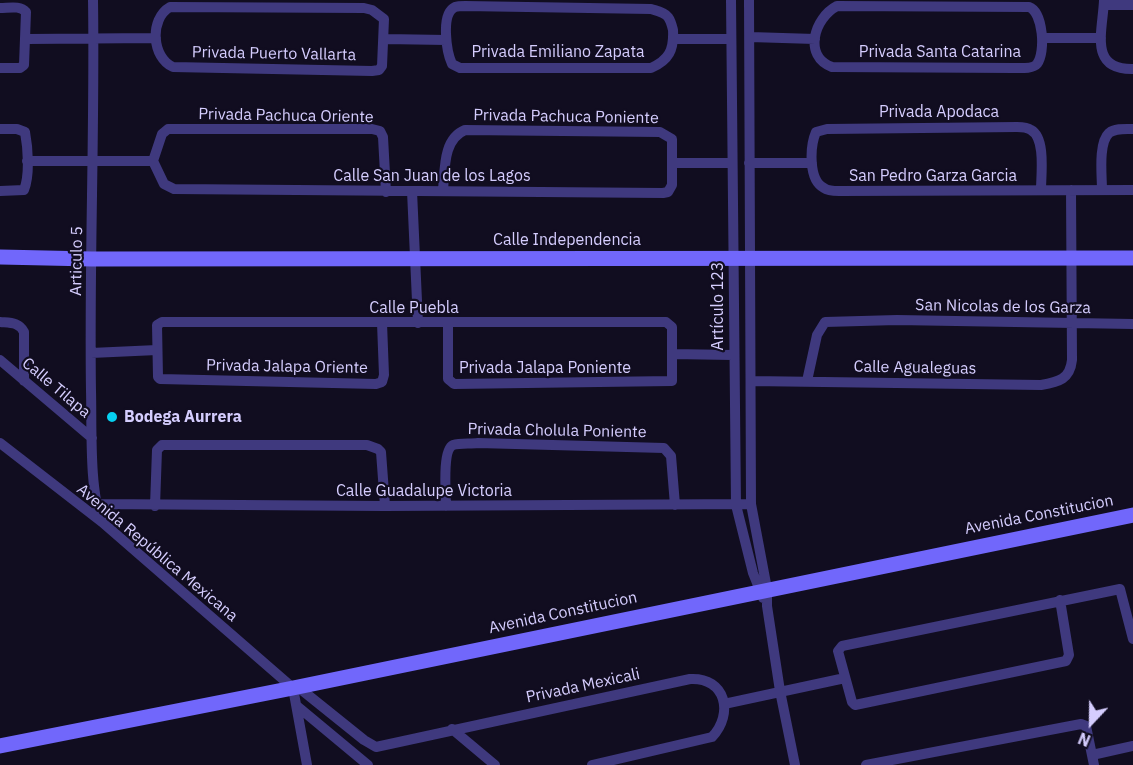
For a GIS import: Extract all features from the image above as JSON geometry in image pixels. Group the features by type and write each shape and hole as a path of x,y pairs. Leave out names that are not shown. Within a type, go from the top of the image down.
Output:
{"street":[{"name":"Articulo 5","path":"93,0 92,438 96,504 102,522"},
{"name":"Artículo 123","path":"731,0 736,505 767,606 780,691 795,765"},
{"name":"Artículo 123","path":"749,0 751,504 763,590"},
{"path":"1133,5 1104,2 1101,38 1102,55 1107,63 1133,69"},
{"path":"385,39 446,40 450,12 454,8 465,6 651,9 669,17 673,39 730,39"},
{"name":"Privada Santa Catarina","path":"837,6 1029,7 1038,14 1041,38 1037,63 1033,67 832,67 819,59 815,30 827,11 837,6"},
{"name":"Privada Puerto Vallarta","path":"170,7 216,7 364,8 372,10 384,19 385,39 382,66 379,70 372,71 173,68 163,60 158,51 156,38 158,22 166,9 170,7"},
{"path":"0,8 25,10 27,39 26,62 22,67 0,68"},
{"path":"27,39 156,38"},
{"path":"750,38 815,39"},
{"path":"1041,38 1101,38"},
{"name":"Privada Emiliano Zapata","path":"446,40 452,64 460,68 603,69 651,68 669,56 673,39"},
{"name":"Privada Apodaca","path":"812,163 814,138 816,132 821,130 1017,127 1033,130 1038,137 1041,147 1041,190"},
{"path":"0,129 17,129 25,132 27,161 24,190 0,191"},
{"name":"Privada Pachuca Oriente","path":"153,161 162,134 168,129 372,129 380,131 383,136 386,192"},
{"path":"1102,190 1101,165 1108,133 1114,130 1133,129"},
{"name":"Privada Pachuca Poniente","path":"443,190 450,145 453,137 465,130 660,132 672,139 673,164"},
{"path":"27,161 153,161"},
{"name":"Calle San Juan de los Lagos","path":"153,161 166,186 174,189 386,192 443,190 663,193 671,189 673,164"},
{"path":"749,163 812,163"},
{"name":"San Pedro Garza Garcia","path":"812,163 815,177 823,188 839,191 1133,190"},
{"path":"673,164 732,164"},
{"path":"1071,190 1072,323"},
{"path":"412,192 418,323"},
{"name":"Calle Independencia","path":"0,257 92,259 1133,258"},
{"name":"San Nicolas de los Garza","path":"807,381 817,335 825,322 873,320 1133,324"},
{"path":"0,322 16,324 24,332 24,381"},
{"name":"Calle Puebla","path":"157,350 158,323 666,322 672,327 672,354"},
{"name":"Privada Jalapa Oriente","path":"157,350 160,379 376,384 382,382 384,375 382,323"},
{"name":"Privada Jalapa Poniente","path":"448,323 448,379 454,384 670,383 673,378 672,354"},
{"name":"Calle Agualeguas","path":"750,381 1041,385 1061,381 1071,368 1072,323"},
{"path":"91,353 157,350"},
{"path":"672,354 733,354"},
{"name":"Calle Tilapa","path":"0,360 92,438"},
{"name":"Avenida República Mexicana","path":"0,443 102,522 296,687"},
{"name":"Privada Cholula Poniente","path":"446,506 446,457 449,449 454,445 477,443 664,448 671,456 675,505"},
{"path":"155,506 157,450 162,445 367,445 378,448 381,452 385,506"},
{"name":"Calle Guadalupe Victoria","path":"96,504 446,506 751,504"},
{"name":"Avenida Constitucion","path":"0,746 1133,515"},
{"path":"1060,600 1069,655 1066,661 855,705 852,702 838,651 842,646 1060,600 1120,589 1133,639"},
{"name":"Privada Mexicali","path":"296,687 376,747 690,679 700,678 715,684 723,704"},
{"path":"592,765 706,740 720,728 724,719 723,704 845,678"},
{"path":"296,687 307,765"},
{"path":"297,706 368,765"},
{"path":"866,765 1078,724 1086,726 1093,760 1133,746"},
{"path":"452,729 495,765"}],"place":[{"name":"Bodega Aurrera","path":"112,417"}]}
